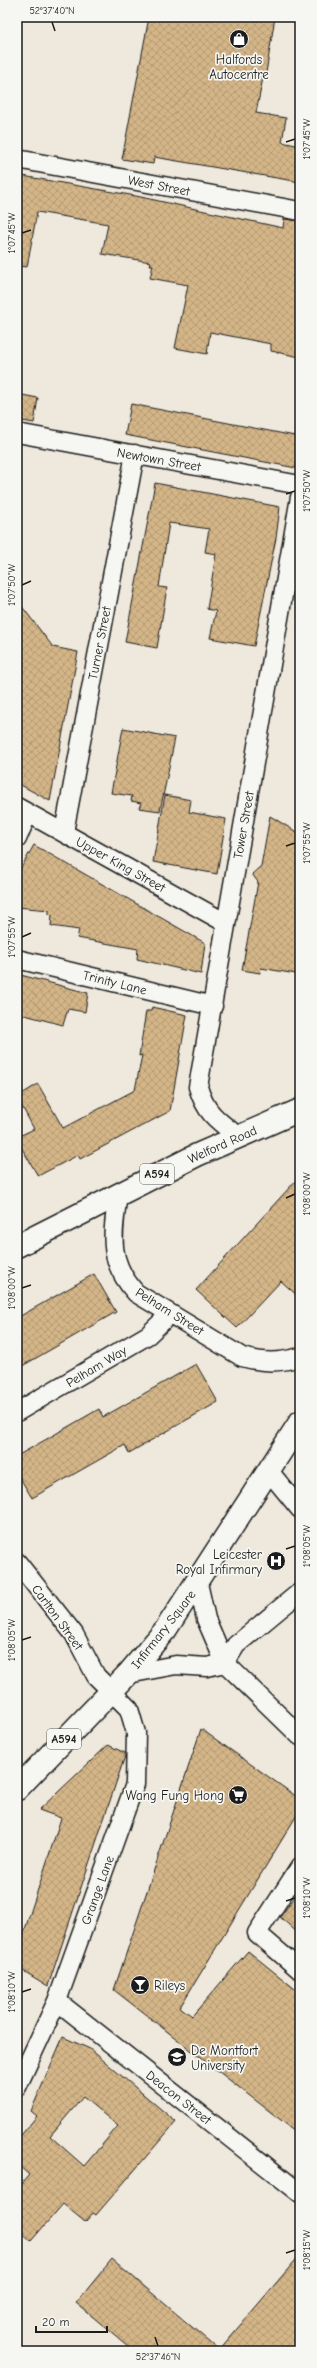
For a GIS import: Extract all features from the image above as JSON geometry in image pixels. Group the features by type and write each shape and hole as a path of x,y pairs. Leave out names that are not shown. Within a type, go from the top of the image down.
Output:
{"main road":[{"name":"Welford Road","path":"17,1246 118,1193 300,1110"},
{"name":"Infirmary Square","path":"112,1691 166,1629 198,1583 268,1470 300,1422"},
{"name":"A594","path":"17,1789 112,1691"}],"street":[{"name":"West Street","path":"17,159 300,211"},
{"name":"Newtown Street","path":"17,434 300,484"},
{"name":"Turner Street","path":"64,832 135,454"},
{"name":"Tower Street","path":"239,1137 210,1114 202,1102 198,1088 300,497"},
{"name":"Upper King Street","path":"23,810 226,923"},
{"path":"17,838 23,810"},
{"name":"Trinity Lane","path":"17,959 213,1006"},
{"name":"Pelham Street","path":"118,1193 112,1235 119,1268 126,1282 136,1293 242,1357 260,1362 280,1362 300,1357"},
{"name":"Pelham Way","path":"17,1412 148,1335 170,1314"},
{"path":"268,1470 300,1509"},
{"name":"Carlton Street","path":"17,1562 74,1634 96,1676 112,1691"},
{"path":"198,1583 206,1619 225,1663 300,1736"},
{"path":"128,1674 176,1665 207,1667 225,1663 236,1645 300,1592"},
{"name":"Grange Lane","path":"17,2087 57,2000 135,1784 136,1733 133,1719 129,1709 112,1691"},
{"path":"300,1867 257,1933 300,1970"},
{"name":"Deacon Street","path":"57,2000 300,2193"}],"building":[{"path":"149,17 275,17 266,73 264,73 256,113 286,118 282,142 300,146 300,182 154,157 153,164 122,159"},
{"path":"17,175 136,196 283,228 284,219 300,221 300,357 271,351 271,344 210,332 207,354 175,348 188,285 150,278 153,265 150,265 151,262 102,254 108,224 37,212 27,267 17,266"},
{"path":"17,394 38,398 34,423 17,420"},
{"path":"131,404 300,437 296,468 125,435"},
{"path":"155,483 280,507 276,538 254,646 210,638 216,611 207,609 216,554 205,552 209,529 169,523 159,587 167,588 157,648 125,642"},
{"path":"17,600 53,647 78,652 50,801 17,783"},
{"path":"123,728 175,738 160,811 139,808 141,803 131,801 132,796 111,793"},
{"path":"165,795 191,800 189,812 226,819 217,874 153,862"},
{"path":"270,816 300,834 300,966 297,965 296,974 261,968 260,973 242,970 258,882 252,874 261,866"},
{"path":"34,845 205,943 201,974 137,959 138,949 77,938 79,930 51,926 52,915 49,914 49,910 17,907 17,875"},
{"path":"17,974 88,993 85,1012 68,1009 63,1025 17,1013"},
{"path":"152,1007 187,1015 170,1111 80,1159 78,1155 38,1176 17,1140 17,1137 34,1129 17,1097 38,1084 63,1128 135,1090 142,1055 139,1056 146,1011 151,1011"},
{"path":"300,1176 300,1298 281,1281 237,1328 196,1290"},
{"path":"94,1274 116,1312 17,1369 17,1318"},
{"path":"196,1364 218,1402 129,1453 125,1445 32,1498 17,1473 17,1456 99,1409 103,1417"},
{"path":"201,1729 300,1799 300,1810 180,2007 192,2016 248,1951 300,1993 300,2135 114,1990"},
{"path":"108,1745 125,1753 125,1756 48,1986 17,1967 17,1954 61,1818 39,1810"},
{"path":"300,1890 300,1935 280,1917"},
{"path":"63,2037 90,2049 176,2122 96,2215 93,2213 85,2222 63,2204 31,2241 17,2228 17,2189 29,2175 17,2164 17,2140 37,2116 31,2111","holes":["83,2097 118,2126 84,2166 50,2136"]},
{"path":"300,2255 300,2351 134,2351 76,2303 112,2259 219,2350"}],"place":[{"name":"Halfords Autocentre","path":"239,39"},
{"name":"Leicester Royal Infirmary","path":"276,1561"},
{"name":"Wang Fung Hong","path":"238,1795"},
{"name":"Rileys","path":"140,1985"},
{"name":"De Montfort University","path":"177,2057"}]}
